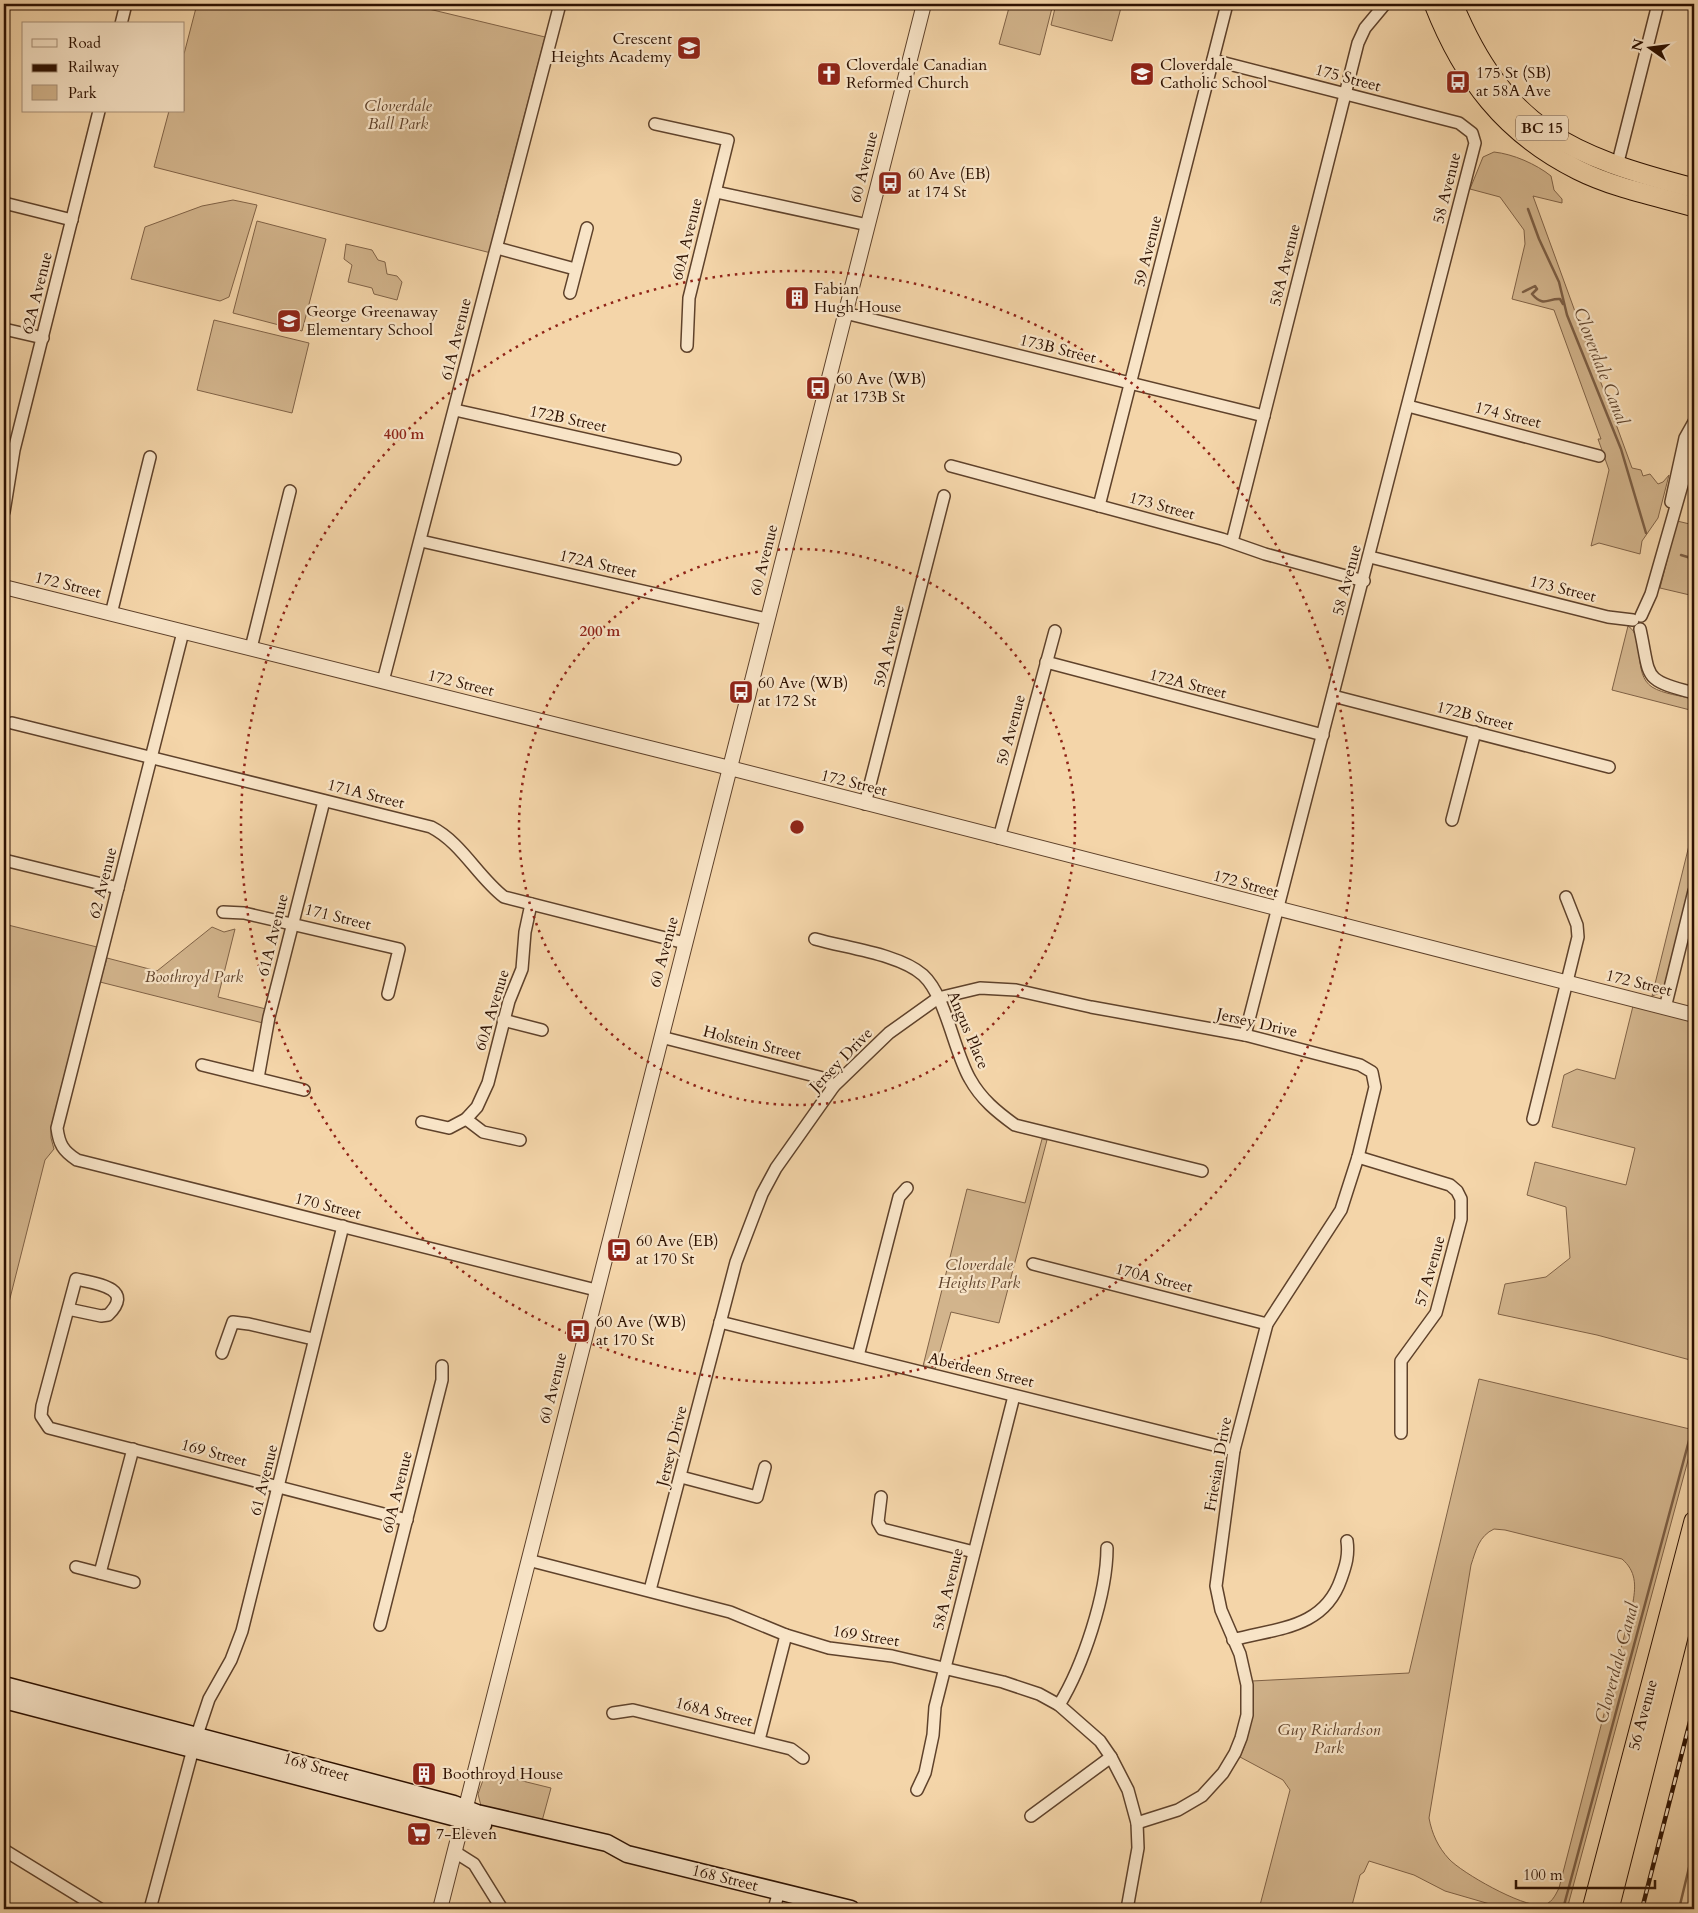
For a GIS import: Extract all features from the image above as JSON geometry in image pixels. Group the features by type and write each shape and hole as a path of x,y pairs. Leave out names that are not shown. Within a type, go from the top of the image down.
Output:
{"highway":[{"name":"BC 15","path":"1434,4 1453,48 1469,76 1491,105 1520,133 1547,153 1579,171 1608,182 1694,207"},
{"name":"BC 15","path":"1453,4 1467,36 1485,67 1503,92 1521,110 1567,144 1617,166 1694,188"},
{"name":"56 Avenue","path":"1592,1909 1694,1522"},
{"name":"56 Avenue","path":"1609,1909 1694,1574"}],"main road":[{"name":"168 Street","path":"4,1685 195,1742 464,1814 477,1813 607,1843 627,1854 851,1909"},
{"path":"4,1700 92,1723 120,1724 195,1742"},
{"name":"168 Street","path":"195,1742 284,1758 464,1814"}],"street":[{"path":"122,22 126,4"},
{"name":"61A Avenue","path":"383,681 560,4"},
{"name":"60 Avenue","path":"440,1909 924,4"},
{"name":"59 Avenue","path":"1099,506 1227,4"},
{"name":"58A Avenue","path":"1232,542 1344,95 1361,35 1376,12 1385,4"},
{"path":"1617,166 1658,4"},
{"name":"175 Street","path":"1213,60 1459,123 1472,133"},
{"name":"62A Avenue","path":"4,512 9,448 43,338 99,112"},
{"name":"60A Avenue","path":"655,124 728,140 689,298 687,346"},
{"name":"58 Avenue","path":"1245,1035 1474,152 1475,143 1472,133"},
{"path":"716,192 868,224"},
{"path":"4,203 72,220"},
{"path":"570,293 586,228"},
{"path":"497,248 575,269"},
{"name":"173B Street","path":"845,313 1264,416"},
{"path":"4,329 43,338"},
{"name":"174 Street","path":"1408,406 1600,456"},
{"name":"172B Street","path":"455,410 675,459"},
{"path":"1694,430 1685,438 1666,534 1651,594 1638,622 1647,666 1652,678 1662,684 1694,693"},
{"path":"1666,534 1694,443"},
{"path":"111,614 150,457"},
{"name":"173 Street","path":"952,466 1232,542 1265,554 1364,581"},
{"path":"251,648 290,491"},
{"name":"59A Avenue","path":"865,804 944,496"},
{"name":"172A Street","path":"421,541 767,619"},
{"name":"173 Street","path":"1370,557 1608,617 1638,622"},
{"name":"172 Street","path":"4,588 383,681 1694,1015"},
{"name":"59 Avenue","path":"999,838 1055,631"},
{"name":"62 Avenue","path":"59,1143 57,1128 184,632"},
{"name":"172A Street","path":"1046,662 1323,735"},
{"name":"172B Street","path":"1333,696 1609,767"},
{"name":"171A Street","path":"12,723 432,826 446,835 491,887 504,897 685,943"},
{"path":"1452,820 1475,732"},
{"name":"61A Avenue","path":"258,1078 269,1017 324,801"},
{"path":"4,860 118,888"},
{"path":"1665,1008 1694,891"},
{"path":"1533,1119 1578,937 1576,924 1566,897"},
{"name":"60A Avenue","path":"466,1119 477,1107 488,1083 503,1020 522,969 525,932 532,904"},
{"name":"171 Street","path":"224,912 244,913 293,923 399,949 388,994"},
{"name":"Angus Place","path":"814,939 900,962 924,976 938,998 970,1079 990,1107 1015,1125 1202,1171"},
{"name":"Jersey Drive","path":"650,1590 736,1262 762,1194 776,1168 834,1086 889,1034 938,998 980,988 1016,990 1091,1007 1245,1035 1360,1065 1372,1072 1375,1078"},
{"path":"503,1020 542,1030"},
{"name":"Holstein Street","path":"661,1037 823,1078 834,1086"},
{"path":"202,1065 304,1090"},
{"name":"Friesian Drive","path":"1137,1823 1178,1810 1202,1796 1223,1774 1236,1754 1245,1725 1248,1700 1244,1670 1221,1610 1216,1586 1234,1450 1266,1324 1336,1220 1346,1199 1375,1087 1375,1078"},
{"path":"422,1122 449,1128 466,1119 483,1132 520,1140"},
{"name":"170 Street","path":"59,1143 66,1153 76,1160 596,1290"},
{"name":"57 Avenue","path":"1358,1157 1450,1185 1458,1191 1463,1208 1440,1304 1431,1322 1404,1356 1400,1367 1401,1433"},
{"path":"858,1356 899,1197 907,1188"},
{"name":"61 Avenue","path":"150,1909 195,1742 209,1699 222,1678 239,1641 280,1487 314,1339 343,1226"},
{"name":"170A Street","path":"1033,1264 1266,1324"},
{"name":"169 Street","path":"68,1309 42,1406 41,1416 44,1424 55,1430 407,1520"},
{"path":"222,1353 233,1322 250,1324 314,1339"},
{"name":"Aberdeen Street","path":"720,1322 1234,1450"},
{"name":"60A Avenue","path":"380,1625 442,1380 442,1366"},
{"name":"58A Avenue","path":"917,1790 925,1772 931,1745 935,1707 1014,1396"},
{"path":"100,1573 133,1449"},
{"path":"681,1477 757,1497 765,1467"},
{"path":"881,1497 878,1522 882,1529 974,1552"},
{"path":"1233,1640 1294,1626 1322,1609 1340,1584 1347,1563 1347,1541"},
{"path":"1059,1704 1066,1693 1092,1628 1107,1567 1107,1548"},
{"name":"169 Street","path":"528,1560 730,1612 786,1635 829,1648 874,1652 945,1669 1023,1688 1059,1704 1087,1727 1111,1757 1128,1790 1137,1823 1135,1872 1127,1909"},
{"path":"76,1567 134,1582"},
{"path":"759,1740 786,1635"},
{"name":"168A Street","path":"613,1712 633,1710 759,1740 791,1749 804,1758"},
{"path":"1031,1816 1111,1757"},
{"path":"4,1850 100,1909"},
{"path":"455,1852 474,1864 502,1909"},
{"path":"774,1909 779,1891"}],"green space":[{"name":"Cloverdale Ball Park","path":"197,4 408,4 545,37 497,220 491,253 154,167 169,112 185,112 185,50"},
{"path":"1010,4 1053,4 1040,55 999,44"},
{"path":"1056,4 1122,4 1112,41 1051,25"},
{"path":"1494,152 1524,160 1551,176 1554,190 1562,199 1562,203 1533,196 1632,468 1641,470 1643,476 1650,474 1658,484 1663,482 1669,475 1658,518 1642,541 1640,554 1599,543 1591,546 1609,470 1598,439 1601,439 1554,310 1512,299 1525,244 1524,230 1500,197 1470,189 1483,157"},
{"path":"233,200 257,205 229,297 220,301 131,279 145,227 202,206"},
{"path":"257,221 326,239 302,331 233,313"},
{"path":"346,244 372,250 378,260 385,262 387,274 397,276 402,282 397,300 374,294 372,288 348,282 352,265 344,259"},
{"path":"214,320 309,343 292,413 197,390"},
{"path":"1677,521 1694,525 1694,596 1660,588"},
{"path":"1628,626 1637,638 1640,665 1646,681 1652,687 1662,691 1694,699 1694,711 1612,690"},
{"path":"1694,825 1694,868 1664,987 1660,993 1652,996"},
{"path":"4,924 97,947 51,1127 54,1149 45,1160 4,1322"},
{"name":"Boothroyd Park","path":"212,927 224,932 235,929 218,997 266,1009 263,1023 100,982 107,958 157,971"},
{"path":"1633,1006 1694,1021 1694,1361 1597,1335 1498,1314 1505,1284 1546,1277 1570,1258 1566,1207 1527,1195 1535,1162 1626,1185 1635,1148 1552,1127 1564,1075 1577,1069 1615,1079"},
{"name":"Cloverdale Heights Park","path":"1042,1139 1047,1140 999,1323 951,1312 935,1369 923,1366 967,1189 1025,1203"},
{"name":"Guy Richardson Park","path":"1479,1379 1694,1430 1694,1438 1567,1909 1507,1909 1445,1891 1414,1875 1369,1861 1364,1872 1360,1875 1351,1909 1259,1909 1290,1790 1283,1780 1240,1757 1247,1739 1251,1720 1253,1701 1252,1681 1409,1673","holes":["1494,1529 1505,1530 1622,1559 1630,1568 1635,1584 1633,1602 1559,1888 1550,1902 1544,1905 1520,1901 1493,1888 1456,1865 1439,1845 1429,1818 1471,1565 1479,1544 1485,1535"]},
{"path":"486,1772 551,1788 542,1821 481,1806 478,1794"}],"waterway":[{"name":"Cloverdale Canal","path":"1528,209 1539,239 1559,282 1567,315 1621,449 1646,533"},
{"path":"1523,292 1535,286 1537,289 1532,294 1540,301 1560,299 1563,304"},
{"name":"Cloverdale Canal","path":"1681,555 1694,559"},
{"name":"Cloverdale Canal","path":"1563,1909 1694,1422"},
{"path":"1679,1909 1694,1847"}],"railway":[{"path":"1642,1909 1694,1706"}],"place":[{"name":"Crescent Heights Academy","path":"689,48"},
{"name":"Cloverdale Canadian Reformed Church","path":"829,74"},
{"name":"Cloverdale Catholic School","path":"1142,74"},
{"name":"175 St (SB) at 58A Ave","path":"1458,82"},
{"name":"60 Ave (EB) at 174 St","path":"890,183"},
{"name":"Fabian Hugh House","path":"797,298"},
{"name":"George Greenaway Elementary School","path":"289,321"},
{"name":"60 Ave (WB) at 173B St","path":"818,388"},
{"name":"60 Ave (WB) at 172 St","path":"741,692"},
{"name":"60 Ave (EB) at 170 St","path":"619,1250"},
{"name":"60 Ave (WB) at 170 St","path":"578,1331"},
{"name":"Boothroyd House","path":"424,1774"},
{"name":"7-Eleven","path":"419,1834"}]}
